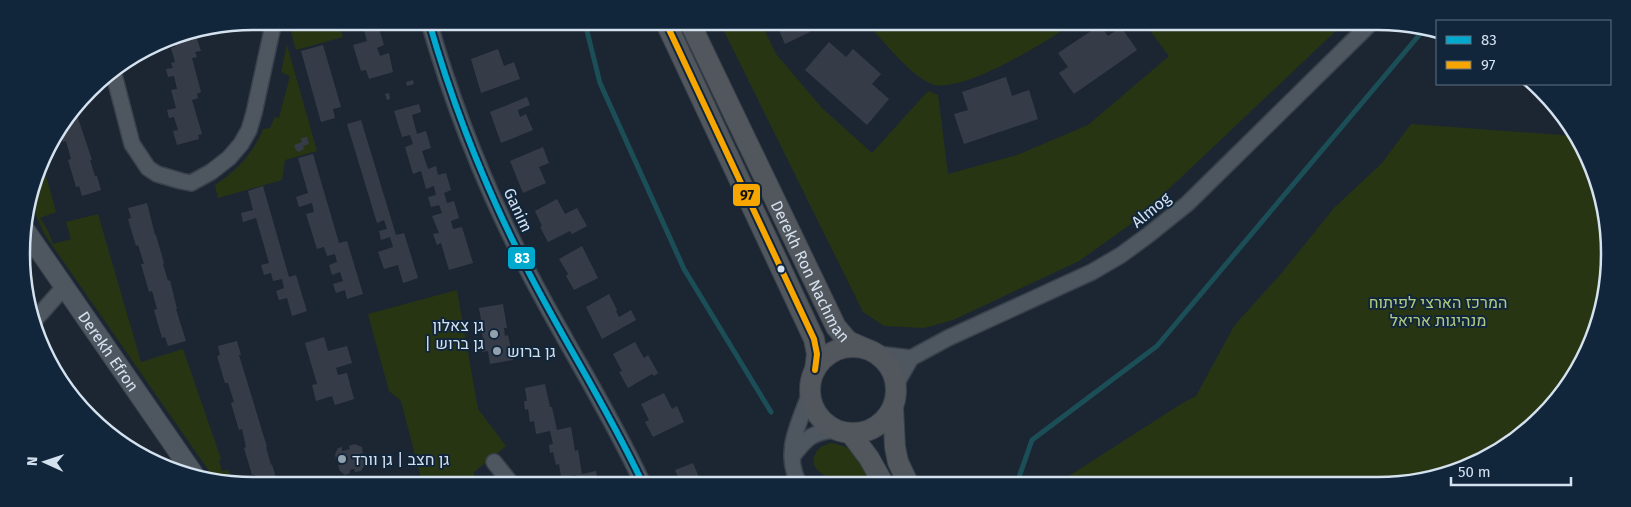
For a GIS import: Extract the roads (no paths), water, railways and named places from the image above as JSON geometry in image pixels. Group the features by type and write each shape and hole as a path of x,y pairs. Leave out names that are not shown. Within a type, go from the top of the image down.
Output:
{"main road":[{"name":"Derekh Ron Nachman","path":"669,30 814,339 817,354 815,370"},
{"name":"Derekh Ron Nachman","path":"693,30 836,327 848,341 870,351"},
{"path":"893,408 876,428 864,433 844,432 826,424 812,405 811,381 815,370 821,362 836,351 855,347 870,351 892,370 896,384 893,408 893,434 898,462 905,477"},
{"path":"844,432 868,458 879,477"}],"street":[{"path":"115,78 132,144 148,168 157,174 181,182 191,183 211,172 230,158 249,130 272,30"},
{"name":"Ganim","path":"431,30 446,79 477,163 495,204 530,274 621,438 640,477"},
{"name":"Almog","path":"911,358 948,338 1085,276 1121,255 1187,204 1364,30"},
{"name":"Derekh Efron","path":"30,237 189,467"},
{"path":"39,315 65,286"},
{"path":"870,351 911,358 896,384"},
{"path":"796,477 793,472 792,445 810,393"},
{"path":"792,457 810,436 822,432 844,432"},
{"path":"494,462 506,477"}],"waterway":[{"path":"587,30 600,83 684,269 771,412"},
{"path":"1019,477 1032,440 1157,346 1420,34"}],"place":[{"name":"גן צאלון | גן ברוש","path":"494,334"},
{"name":"גן ברוש","path":"497,351"},
{"name":"גן חצב | גן וורד","path":"342,459"}],"park label":[{"name":"המרכז הארצי לפיתוח מנהיגות אריאל","path":"1438,311"}]}
